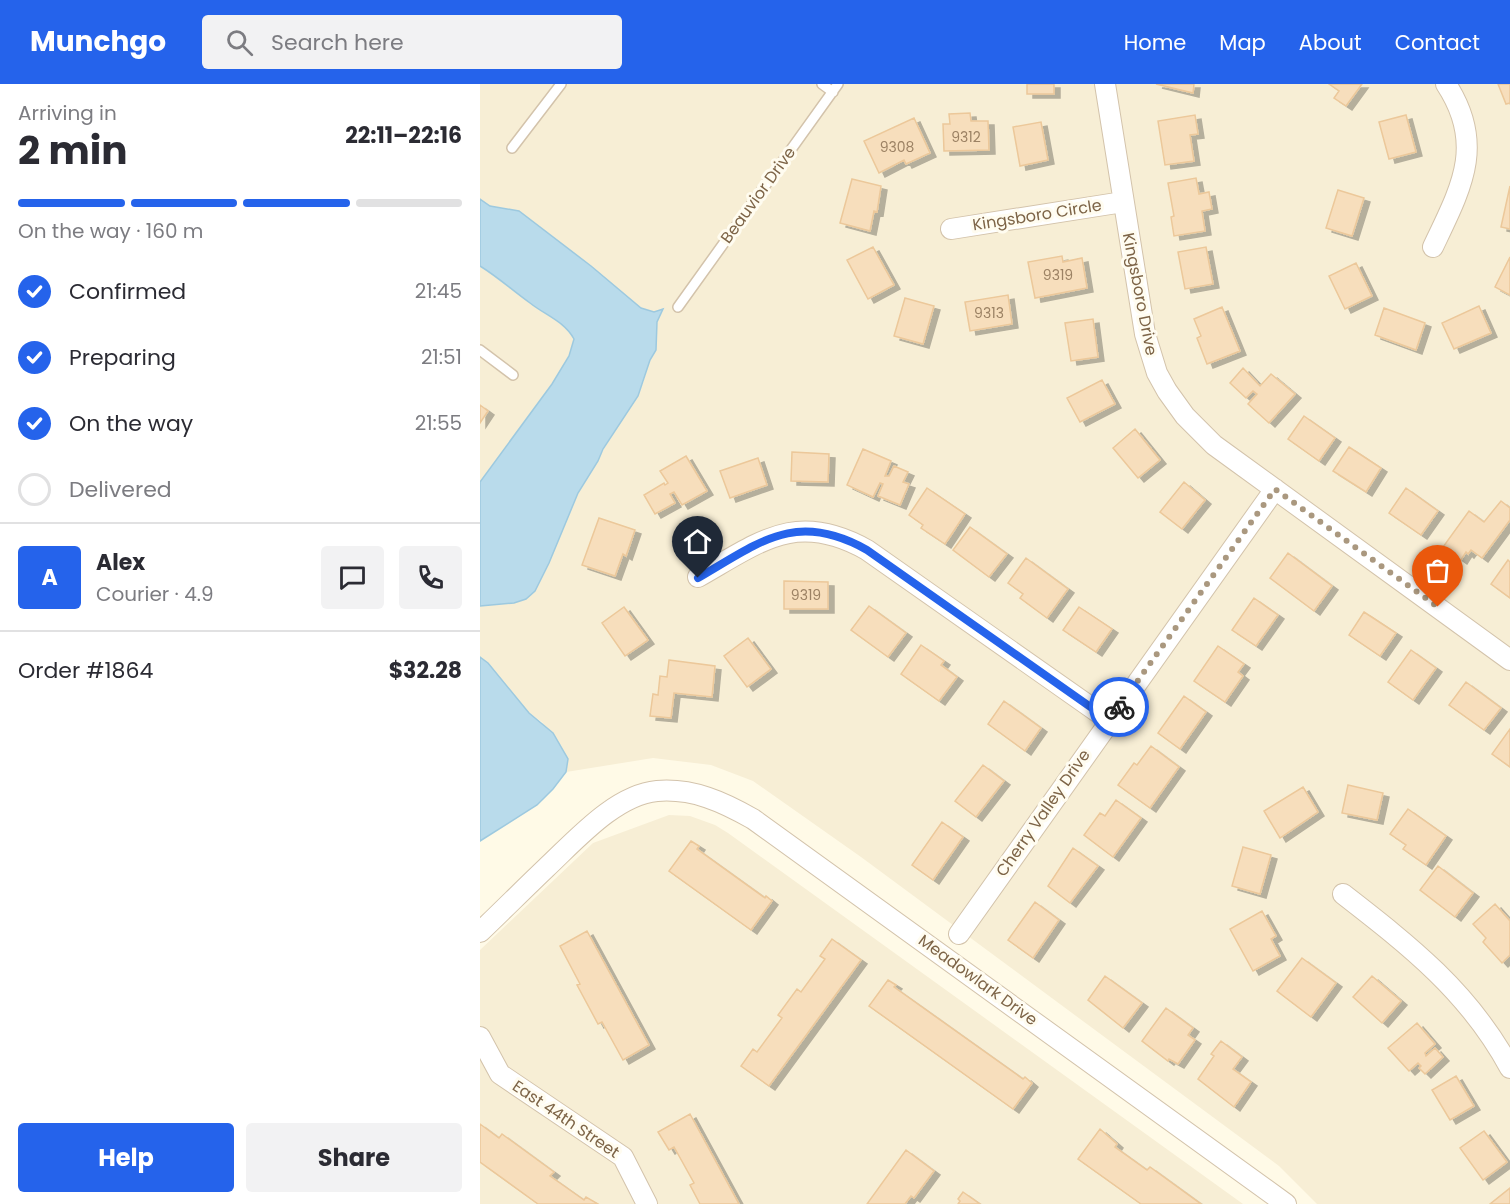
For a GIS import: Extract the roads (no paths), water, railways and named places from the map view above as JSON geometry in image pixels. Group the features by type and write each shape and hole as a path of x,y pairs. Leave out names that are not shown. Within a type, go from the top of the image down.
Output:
{"street":[{"name":"Kingsboro Drive","path":"1105,84 1145,334 1157,373 1185,416 1214,445 1510,660"},
{"path":"1433,247 1460,189 1466,169 1467,148 1462,119 1456,99 1446,84"},
{"name":"Kingsboro Circle","path":"951,228 1123,202"},
{"name":"Cherry Valley Drive","path":"958,933 1275,489"},
{"path":"698,578 746,549 773,537 792,532 812,531 850,540 1109,720"},
{"name":"Meadowlark Drive","path":"480,932 594,823 631,799 655,791 696,793 726,803 753,819 1286,1204"},
{"path":"1343,894 1408,944 1437,971 1475,1014 1510,1068"},
{"name":"East 44th Street","path":"480,1037 500,1074 623,1157 647,1204"}],"lane":[{"path":"512,148 561,84"},
{"path":"822,84 835,88"},
{"name":"Beauvior Drive","path":"678,307 835,88"},
{"path":"480,350 513,375"}],"water":[{"path":"480,199 490,206 519,211 641,308 654,312 663,309 657,322 656,350 650,360 638,396 603,449 578,493 535,591 526,599 514,603 480,606 480,482 552,384 569,356 574,339 560,323 480,266"},
{"path":"480,657 488,663 529,713 553,733 568,759 566,772 537,805 480,841"}]}
